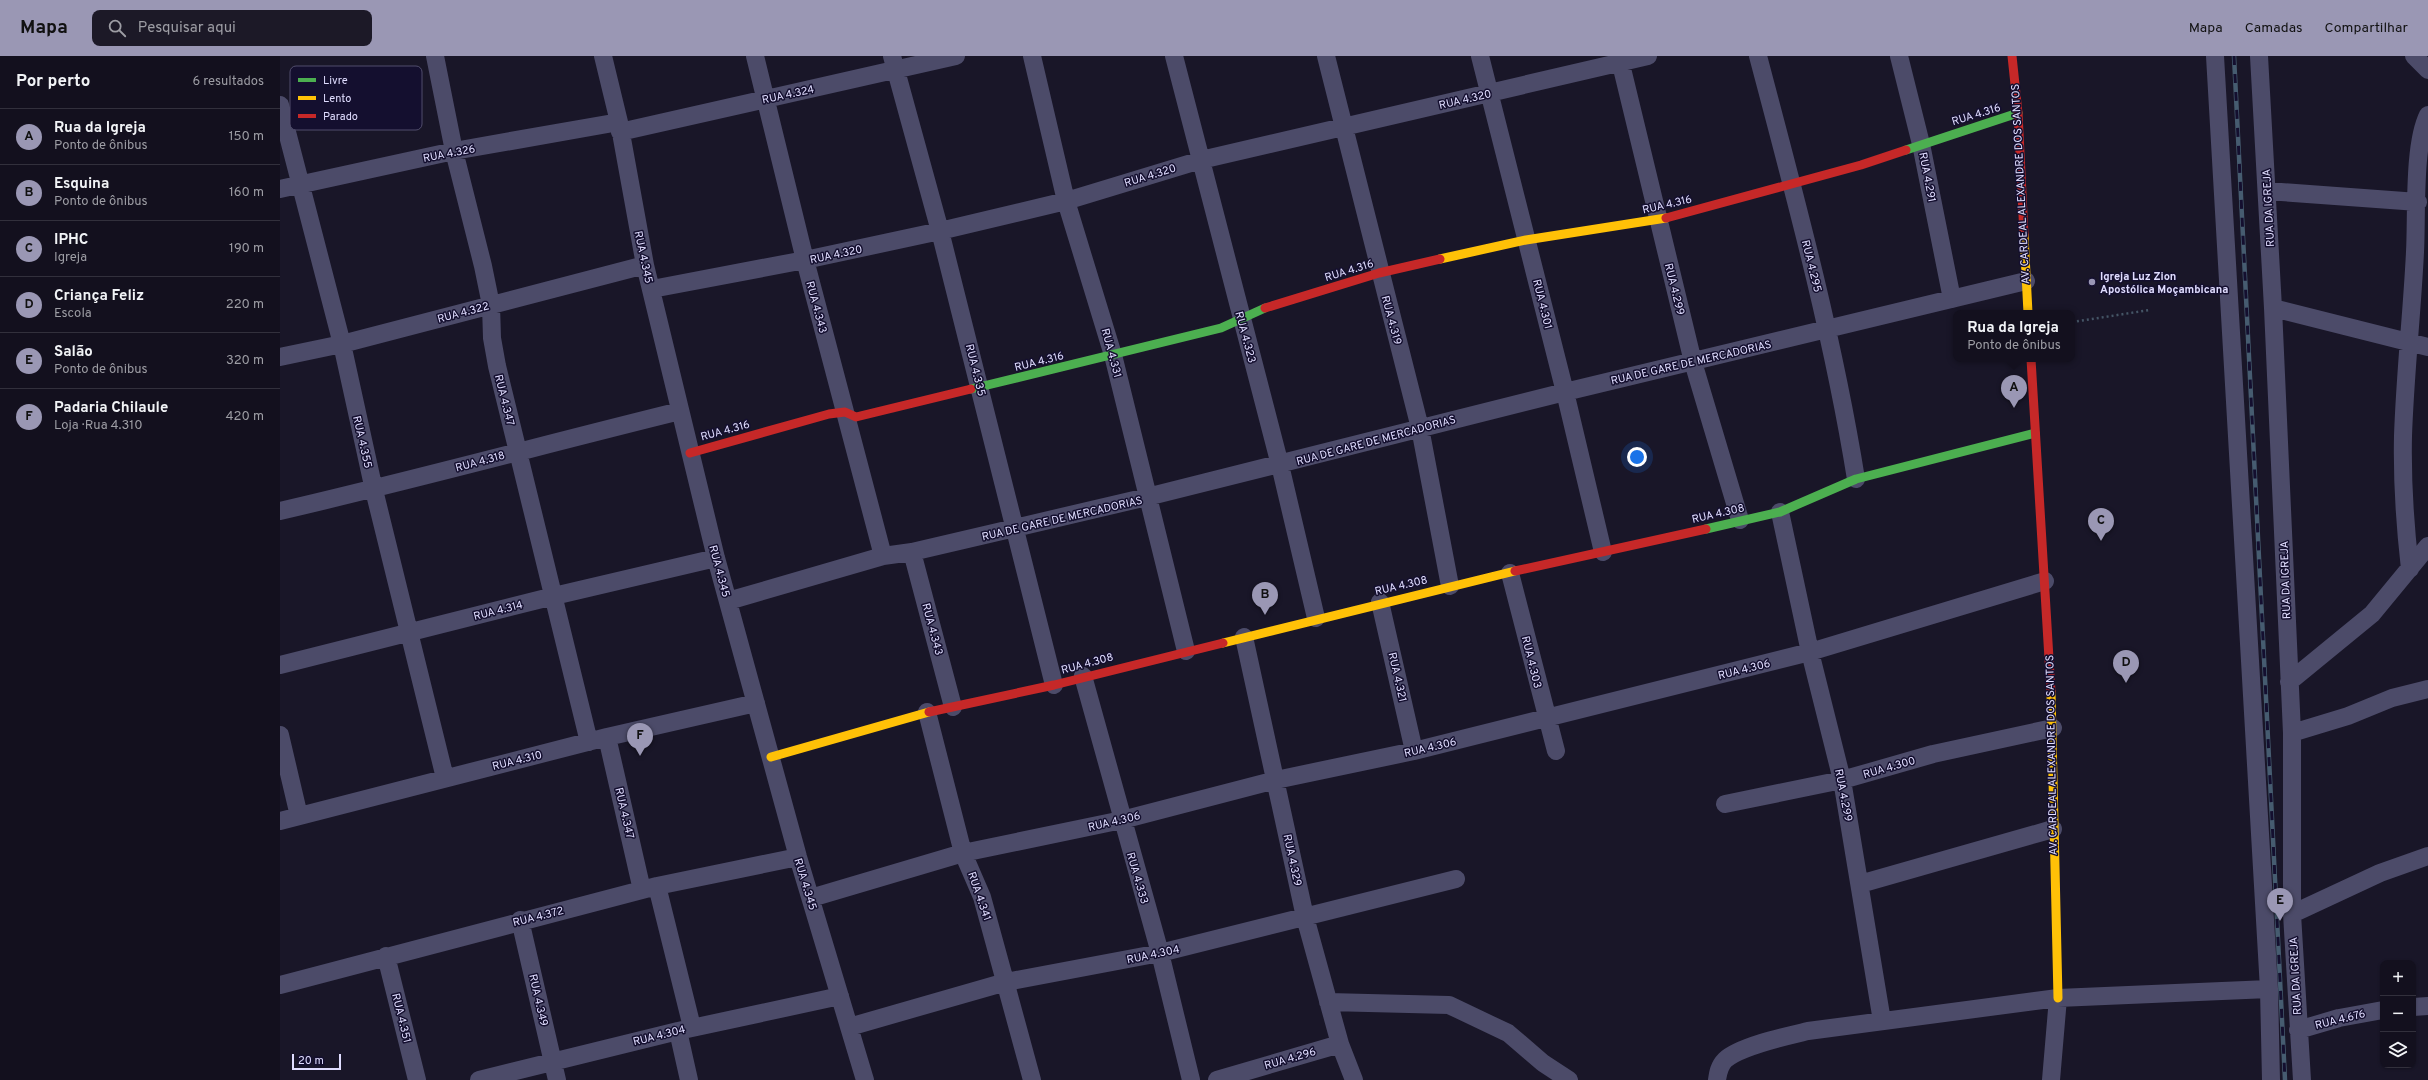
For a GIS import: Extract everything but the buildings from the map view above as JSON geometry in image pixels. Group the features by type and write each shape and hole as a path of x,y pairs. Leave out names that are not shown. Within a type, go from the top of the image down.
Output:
{"street":[{"name":"RUA 4.347","path":"436,56 454,151 479,248 491,305 492,338 497,366 590,742"},
{"name":"RUA 4.345","path":"603,56 619,127 645,265 716,558 798,857 865,1080"},
{"name":"RUA 4.343","path":"755,56 805,260 883,556"},
{"name":"RUA 4.324","path":"619,127 766,99 894,64 956,56"},
{"name":"RUA 4.331","path":"1032,56 1066,201 1113,354 1186,651"},
{"name":"RUA 4.323","path":"1174,56 1280,465 1316,618"},
{"name":"RUA 4.319","path":"1326,56 1379,273 1420,428 1450,586"},
{"name":"RUA 4.301","path":"1480,56 1565,392 1603,552"},
{"name":"RUA 4.320","path":"652,289 805,260 940,231 1066,201 1201,160 1490,93 1620,59 1648,56"},
{"name":"RUA 4.295","path":"1758,56 1792,184 1839,380 1856,479"},
{"name":"RUA 4.291","path":"1899,56 1921,144 1952,299"},
{"name":"AV. CARDEAL ALEXANDRE DOS SANTOS","path":"2012,56 2018,113 2028,310"},
{"path":"2215,56 2268,989 2271,1080"},
{"name":"RUA DA IGREJA","path":"2259,56 2273,308 2292,733 2292,914 2302,1080"},
{"path":"2414,56 2428,70"},
{"name":"RUA 4.299","path":"1620,59 1693,362 1740,520"},
{"name":"RUA 4.335","path":"894,64 940,231 1054,685"},
{"name":"RUA 4.355","path":"280,105 342,344 374,490 411,632 445,778"},
{"name":"RUA 4.316","path":"690,452 829,414 845,412 856,417 980,388 1221,328 1242,320 1256,310 1379,273 1526,240 1658,220 1861,165 2018,113"},
{"path":"2410,569 2403,506 2403,444 2422,126 2428,115"},
{"name":"RUA 4.326","path":"280,189 454,151 619,127"},
{"path":"2267,192 2418,202"},
{"name":"RUA 4.322","path":"280,357 342,344 645,265"},
{"name":"RUA DE GARE DE MERCADORIAS","path":"728,601 883,556 912,552 1148,497 1565,392 2026,281"},
{"path":"2273,308 2428,347"},
{"name":"AV. CARDEAL ALEXANDRE DOS SANTOS","path":"2031,362 2053,728 2053,829 2058,998 2051,1080"},
{"name":"RUA 4.318","path":"280,511 374,490 518,451 680,411"},
{"name":"RUA 4.308","path":"771,758 927,712 1054,685 1083,676 1380,602 1780,512 1856,479 2035,433"},
{"name":"RUA 4.299","path":"1780,512 1810,652 1842,780 1882,1021"},
{"path":"2289,682 2372,614 2428,546"},
{"name":"RUA 4.343","path":"912,552 953,707"},
{"name":"RUA 4.314","path":"280,665 554,596 716,558"},
{"name":"RUA 4.303","path":"1510,573 1556,751"},
{"name":"RUA 4.306","path":"810,898 964,853 1122,820 1276,780 1414,751 1547,719 1810,652 2045,581"},
{"name":"RUA 4.321","path":"1380,602 1414,751"},
{"name":"RUA 4.329","path":"1244,637 1305,917 1340,1044 1354,1080"},
{"name":"RUA 4.333","path":"1083,676 1160,953 1191,1080"},
{"path":"2292,733 2348,716 2392,698 2428,689"},
{"name":"RUA 4.310","path":"280,820 607,737 756,703"},
{"name":"RUA 4.341","path":"927,712 964,853 982,897 1032,1080"},
{"name":"RUA 4.300","path":"1725,804 1842,780 1933,754 2053,728"},
{"path":"280,735 299,816"},
{"name":"RUA 4.347","path":"607,737 650,888 685,1029 690,1080"},
{"path":"1860,884 2053,829"},
{"path":"2292,914 2380,873 2428,856"},
{"name":"RUA 4.372","path":"280,985 520,920 650,888 798,857"},
{"name":"RUA 4.304","path":"849,1027 1006,982 1160,953 1456,879"},
{"name":"RUA 4.349","path":"520,920 557,1080"},
{"name":"RUA 4.351","path":"386,956 417,1080"},
{"path":"1717,1080 1719,1067 1725,1060 1772,1040 1808,1031 2058,998 2268,989"},
{"name":"RUA 4.304","path":"479,1080 685,1029 840,996"},
{"path":"1328,1002 1450,1004 1508,1033 1538,1059 1569,1080"},
{"path":"2416,1007 2428,1006"},
{"name":"RUA 4.676","path":"2298,1030 2339,1018 2380,1011"},
{"name":"RUA 4.296","path":"1217,1080 1340,1044"}],"path":[{"path":"2075,322 2150,310"}],"railway":[{"path":"2234,56 2285,1080"}],"traffic: fast":[{"path":"1906,150 2018,113"},
{"path":"971,389 1221,328 1265,308"},
{"path":"1706,529 1780,512 1856,479 2035,433"}],"traffic: slow":[{"path":"1440,259 1526,240 1666,218"},
{"path":"2024,235 2028,310"},
{"path":"1223,643 1515,571"},
{"path":"2051,692 2058,998"},
{"path":"771,757 929,712"}],"traffic: jam":[{"path":"2012,56 2018,113 2024,235"},
{"path":"1666,218 1861,165 1906,150"},
{"path":"1265,308 1379,273 1440,259"},
{"path":"2031,362 2051,692"},
{"path":"690,453 829,414 845,412 856,417 971,389"},
{"path":"1515,571 1706,529"},
{"path":"929,712 1054,685 1223,643"}],"place":[{"name":"Igreja Luz Zion Apostólica Moçambicana","path":"2092,282"},
{"name":"Rua da Igreja","path":"2014,408"},
{"name":"IPHC","path":"2101,541"},
{"name":"Esquina","path":"1265,615"},
{"name":"Criança Feliz","path":"2126,683"},
{"name":"Padaria Chilaule","path":"640,756"},
{"name":"Salão","path":"2280,921"}]}
